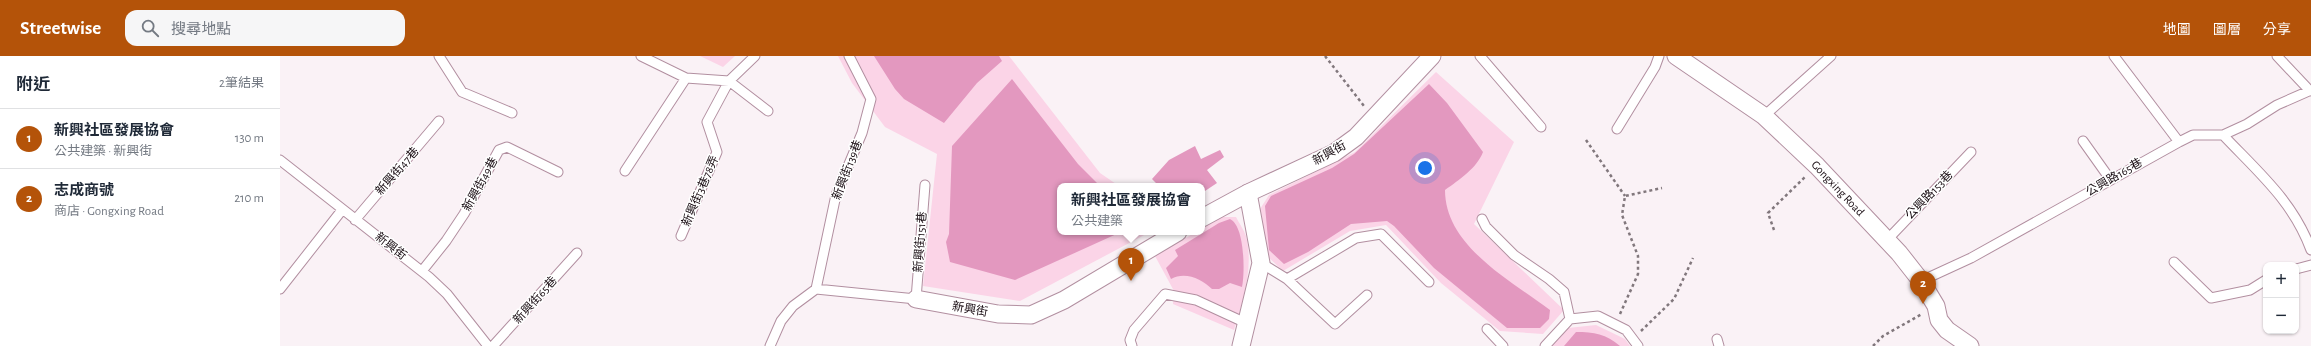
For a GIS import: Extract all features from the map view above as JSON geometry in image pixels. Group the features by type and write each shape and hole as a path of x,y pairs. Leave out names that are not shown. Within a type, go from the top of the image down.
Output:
{"street":[{"name":"新興街","path":"1205,216 1248,193 1334,153 1356,137 1432,56"},
{"name":"Gongxing Road","path":"1676,56 1764,116 1817,166 1888,239 1921,281 1936,306 1939,320 1947,330 1970,346"},
{"path":"1241,346 1248,324 1261,263 1248,193"},
{"name":"新興街","path":"916,299 998,314 1030,315 1064,300 1173,235"}],"lane":[{"path":"439,56 462,92 512,113"},
{"path":"641,56 686,78 729,81 768,111"},
{"name":"新興街3巷78弄","path":"681,236 717,152 707,122 729,81 755,56"},
{"name":"新興街139巷","path":"816,289 836,195 862,133 871,99 849,56"},
{"path":"1480,56 1541,126"},
{"path":"1617,129 1655,67 1659,56"},
{"path":"1764,116 1831,56"},
{"path":"2114,56 2179,142"},
{"path":"2277,56 2310,91"},
{"path":"625,171 686,78"},
{"name":"公興路165巷","path":"1921,281 1972,258 2110,179 2193,135 2223,135 2247,124 2277,105 2310,91"},
{"name":"新興街47巷","path":"355,220 439,121"},
{"path":"2223,135 2287,202 2308,231 2311,250"},
{"path":"2083,141 2110,179"},
{"name":"新興街49巷","path":"422,271 446,241 464,214 499,150 507,148 558,172"},
{"name":"公興路153巷","path":"1888,239 1971,152"},
{"name":"新興街","path":"280,160 342,210 422,271 447,294 488,346"},
{"name":"新興街151巷","path":"916,299 924,185"},
{"path":"280,289 342,210"},
{"path":"1482,219 1486,227 1514,255 1549,279 1564,292 1570,319"},
{"path":"1287,279 1356,238 1380,234 1429,282"},
{"name":"新興街65巷","path":"492,346 577,253"},
{"path":"2174,262 2211,298 2250,290 2263,282"},
{"path":"1261,263 1287,279 1335,324 1366,295"},
{"path":"2299,268 2311,265"},
{"path":"770,346 781,321 793,306 816,289"},
{"name":"新興街","path":"816,289 916,299"},
{"path":"1132,346 1130,340 1134,330 1165,294 1196,300 1248,324"},
{"path":"1545,346 1570,319 1598,316 1626,330 1636,342"},
{"path":"1487,330 1503,346"}],"path":[{"path":"1325,56 1374,119"},
{"path":"1586,140 1626,196 1622,215 1638,256 1638,274 1616,325"},
{"path":"1774,230 1768,213 1817,166"},
{"path":"1626,196 1662,188"},
{"path":"1636,342 1674,299 1694,258"},
{"path":"1873,346 1883,336 1936,306"}],"shaded area":[{"path":"700,56 735,56 723,67"},
{"path":"838,56 1009,56 1100,173 1115,183 1057,183 1057,235 1144,235 1020,301 923,286 937,154 885,127 852,83"},
{"path":"874,56 999,56 1002,61 977,83 944,123 904,99 895,89"},
{"path":"1436,72 1514,142 1474,224 1564,310 1543,334 1500,331 1441,283 1386,225 1350,231 1283,271 1268,257 1260,209 1269,195 1355,152"},
{"path":"1012,79 1078,164 1097,183 1057,183 1057,235 1114,235 1015,280 950,262 946,242 949,234 952,146"},
{"path":"1429,84 1447,103 1483,152 1472,168 1462,178 1445,190 1448,210 1456,228 1468,245 1482,260 1499,274 1550,310 1549,319 1540,328 1507,328 1434,268 1394,226 1387,221 1351,224 1308,252 1284,264 1269,250 1265,206 1271,196 1332,168 1354,154"},
{"path":"1195,146 1201,159 1220,150 1224,157 1207,170 1217,183 1205,191 1205,183 1156,183 1152,179 1169,160"},
{"path":"1221,217 1236,217 1246,236 1249,260 1248,272 1241,307 1234,330 1173,304 1174,291 1155,256 1191,235 1205,235 1205,226"},
{"path":"1230,219 1235,223 1239,231 1243,250 1244,271 1242,287 1230,283 1219,289 1212,289 1208,285 1193,277 1182,276 1171,279 1166,268 1178,256 1175,250 1199,235 1205,235 1205,232 1219,223"},
{"path":"1126,235 1137,235 1129,240"},
{"path":"1596,325 1625,339 1630,346 1551,346 1568,328"},
{"path":"1576,332 1600,334 1620,346 1564,346"}],"place":[{"name":"新興社區發展協會","path":"1131,281"},
{"name":"志成商號","path":"1923,304"}]}
